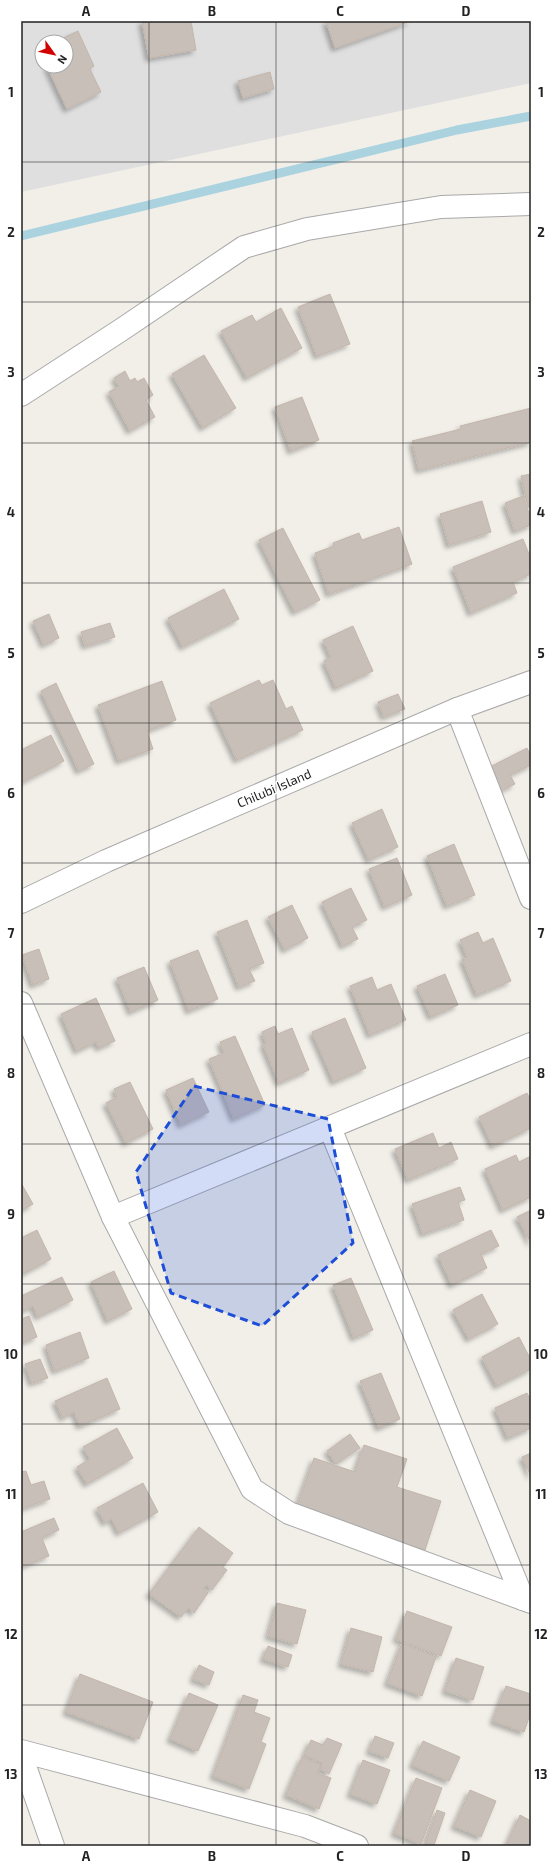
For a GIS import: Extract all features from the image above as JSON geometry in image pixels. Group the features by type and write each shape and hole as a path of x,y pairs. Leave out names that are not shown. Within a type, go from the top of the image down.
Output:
{"street":[{"path":"21,396 244,247 307,229 441,207 531,204"},
{"name":"Chilubi Island","path":"21,902 106,861 456,709 531,682"},
{"path":"456,709 531,898"},
{"path":"21,1003 113,1217 252,1489 289,1513 527,1600"},
{"path":"113,1217 531,1044"},
{"path":"330,1128 527,1600"},
{"path":"21,1750 305,1826 357,1846"},
{"path":"21,1755 53,1846"}],"highlighted area":[{"path":"194,1086 328,1119 353,1243 262,1326 171,1293 136,1172"}],"shaded area":[{"path":"21,21 531,21 531,83 21,192"}],"building":[{"path":"142,21 191,21 196,50 149,58"},
{"path":"326,21 411,21 335,48"},
{"path":"78,31 94,66 90,69 101,92 67,109 51,74 74,74 74,34 72,34"},
{"path":"270,72 274,89 243,98 238,81"},
{"path":"330,294 350,344 317,356 298,307"},
{"path":"281,308 302,348 247,378 221,331 252,315 256,322"},
{"path":"204,355 236,408 203,428 172,374"},
{"path":"125,371 130,381 135,378 137,382 144,378 153,395 146,400 155,417 130,431 109,392 119,386 114,378"},
{"path":"302,397 319,440 291,451 275,407"},
{"path":"531,408 531,442 419,470 412,441 461,429 460,426"},
{"path":"531,474 531,507 528,507 521,476"},
{"path":"523,496 531,519 531,525 515,531 505,503"},
{"path":"482,501 491,532 449,545 440,514"},
{"path":"399,527 412,564 329,594 315,553 334,546 333,543 359,533 362,540"},
{"path":"283,528 320,600 295,612 259,540"},
{"path":"523,539 531,559 531,574 513,582 517,593 471,613 453,567"},
{"path":"224,589 239,619 183,647 168,618"},
{"path":"49,614 59,638 44,645 33,621"},
{"path":"110,623 115,637 85,646 81,632"},
{"path":"353,626 373,671 336,688 324,661 331,657 323,640"},
{"path":"259,680 262,685 273,680 286,709 292,706 303,730 237,760 210,703"},
{"path":"162,681 176,720 147,731 153,749 119,761 98,705"},
{"path":"56,683 94,764 79,771 41,691"},
{"path":"398,694 405,709 384,717 378,702"},
{"path":"51,735 64,761 21,783 21,750"},
{"path":"527,748 531,757 531,765 510,775 515,784 497,793 486,769"},
{"path":"382,809 398,847 369,860 352,823"},
{"path":"454,844 475,895 447,906 427,856"},
{"path":"397,858 412,895 385,907 369,869"},
{"path":"351,888 367,920 352,927 358,939 343,946 322,902"},
{"path":"292,905 308,938 285,950 268,917"},
{"path":"247,920 264,963 249,969 255,981 239,987 217,932"},
{"path":"478,932 483,943 493,938 511,981 477,995 462,959 467,957 460,940"},
{"path":"39,949 49,979 33,985 22,955"},
{"path":"198,950 218,999 189,1011 170,961"},
{"path":"144,967 158,1000 131,1012 117,978"},
{"path":"445,974 458,1005 431,1017 417,986"},
{"path":"372,977 377,990 391,984 406,1020 370,1035 350,986"},
{"path":"96,998 115,1041 99,1048 96,1042 77,1051 61,1014"},
{"path":"345,1018 366,1068 334,1082 312,1032"},
{"path":"275,1026 278,1034 292,1028 309,1070 279,1083 263,1044 266,1043 262,1032"},
{"path":"235,1036 265,1105 234,1119 209,1059 224,1053 220,1042"},
{"path":"193,1078 209,1112 181,1125 166,1090"},
{"path":"130,1082 153,1129 126,1143 106,1103 117,1097 114,1089"},
{"path":"527,1093 531,1101 531,1128 493,1146 479,1117"},
{"path":"433,1133 439,1148 451,1142 458,1159 408,1180 395,1149"},
{"path":"516,1155 519,1162 531,1156 531,1197 503,1210 485,1169"},
{"path":"21,1183 33,1204 21,1211"},
{"path":"460,1187 465,1200 458,1202 464,1220 423,1234 412,1204"},
{"path":"531,1210 531,1243 517,1217"},
{"path":"37,1230 51,1259 21,1275 21,1238"},
{"path":"491,1230 499,1246 481,1254 487,1268 452,1285 438,1255"},
{"path":"114,1271 132,1309 108,1321 91,1282"},
{"path":"62,1277 73,1300 38,1317 33,1306 21,1312 21,1296"},
{"path":"351,1278 373,1330 354,1338 333,1285"},
{"path":"482,1294 498,1324 469,1339 453,1310"},
{"path":"29,1316 37,1337 21,1343 21,1319"},
{"path":"80,1332 89,1358 55,1371 46,1345"},
{"path":"519,1337 531,1360 531,1369 497,1386 482,1357"},
{"path":"40,1359 48,1378 32,1383 25,1364"},
{"path":"381,1373 400,1419 379,1428 360,1381"},
{"path":"107,1378 120,1409 80,1426 74,1412 63,1418 55,1401"},
{"path":"527,1393 531,1401 531,1428 508,1438 495,1408"},
{"path":"117,1428 133,1458 87,1484 77,1467 90,1459 83,1447"},
{"path":"350,1434 360,1448 336,1464 327,1451"},
{"path":"364,1445 407,1459 397,1487 441,1501 425,1550 297,1506 314,1458 355,1472"},
{"path":"531,1453 531,1476 522,1457"},
{"path":"26,1471 31,1485 44,1481 50,1499 21,1509 21,1472"},
{"path":"143,1483 158,1512 119,1533 112,1519 105,1523 97,1508"},
{"path":"54,1518 59,1530 42,1538 49,1556 21,1567 21,1532"},
{"path":"199,1527 233,1553 223,1567 227,1570 212,1590 206,1585 203,1589 208,1593 194,1613 188,1608 181,1617 149,1594"},
{"path":"277,1603 306,1610 297,1644 268,1636"},
{"path":"407,1611 452,1627 441,1656 396,1639"},
{"path":"351,1628 382,1637 373,1672 341,1664"},
{"path":"402,1643 436,1657 422,1696 387,1683"},
{"path":"268,1646 292,1655 288,1667 263,1659"},
{"path":"456,1658 484,1667 473,1700 445,1691"},
{"path":"199,1665 214,1672 209,1685 193,1679"},
{"path":"80,1674 153,1702 139,1739 66,1712"},
{"path":"506,1686 531,1694 531,1712 524,1732 493,1721"},
{"path":"189,1693 218,1705 198,1751 170,1739"},
{"path":"243,1695 258,1700 254,1712 270,1718 261,1742 266,1744 249,1789 213,1776"},
{"path":"375,1736 394,1743 388,1758 369,1751"},
{"path":"327,1738 342,1744 329,1774 320,1769 322,1763 304,1755 311,1740 323,1745"},
{"path":"423,1741 460,1757 449,1781 412,1765"},
{"path":"302,1757 321,1765 317,1773 331,1778 319,1809 286,1795"},
{"path":"363,1760 390,1770 377,1804 350,1794"},
{"path":"416,1778 442,1788 421,1844 394,1833"},
{"path":"470,1790 496,1801 481,1837 454,1826"},
{"path":"437,1810 445,1813 434,1845 426,1842"},
{"path":"520,1815 531,1821 531,1846 506,1846"}],"waterway":[{"path":"21,236 457,130 531,116"}]}
